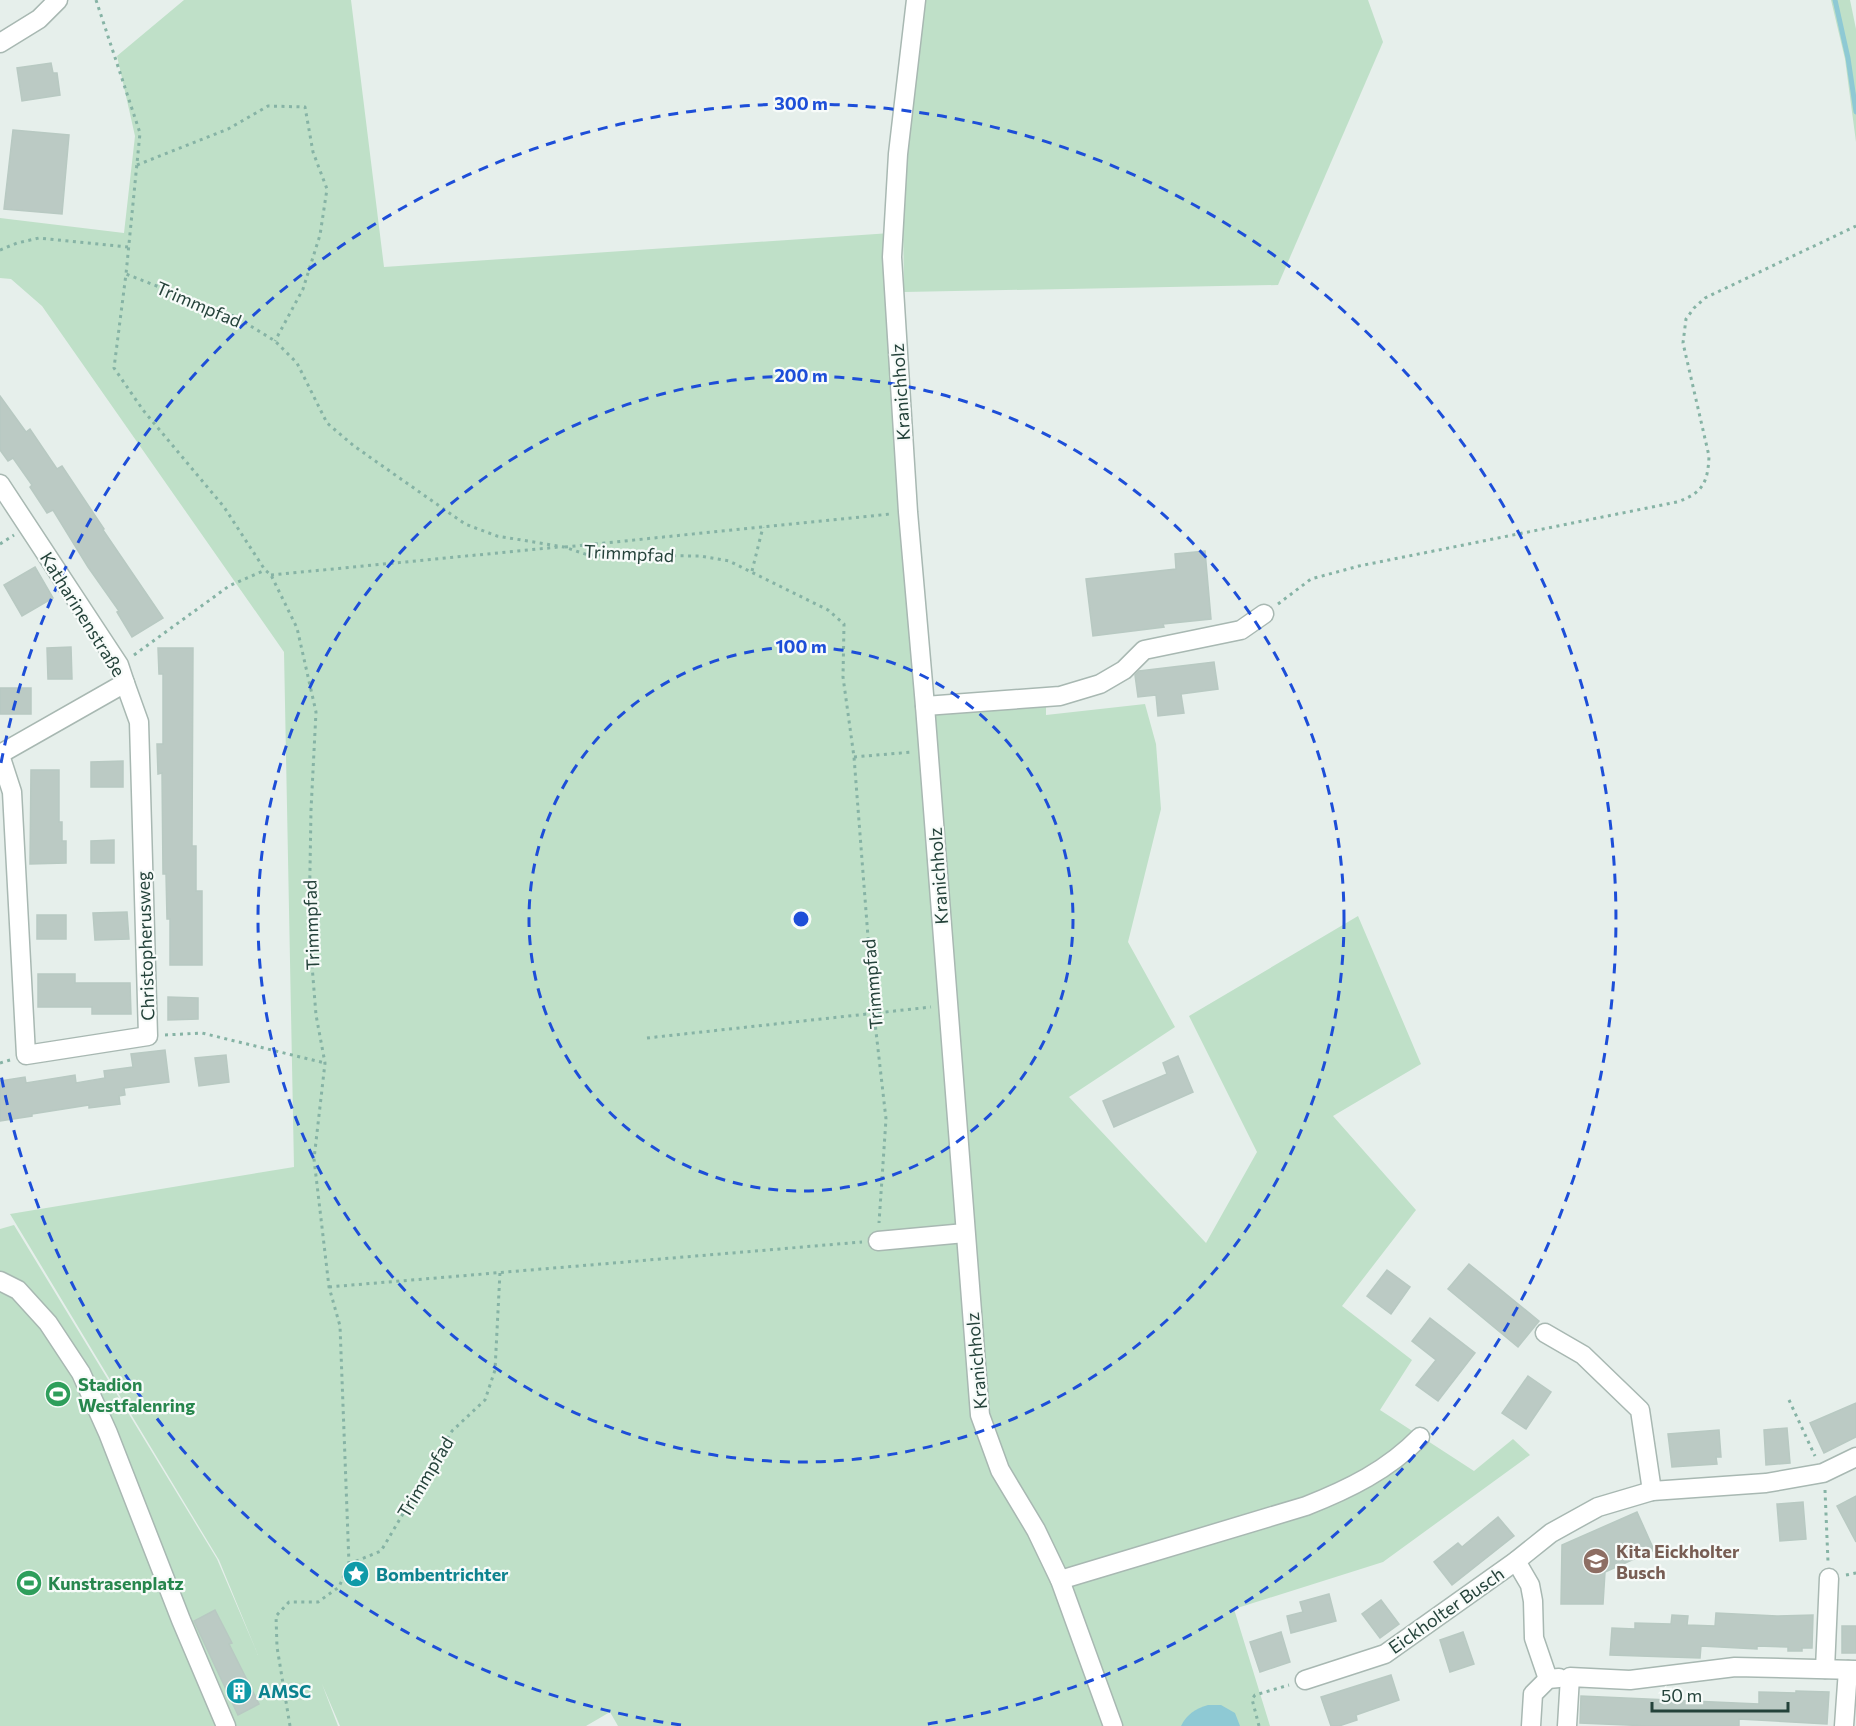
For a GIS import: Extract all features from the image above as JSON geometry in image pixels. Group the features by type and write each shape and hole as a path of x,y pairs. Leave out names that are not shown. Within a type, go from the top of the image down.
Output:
{"street":[{"path":"0,43 39,19 58,0"},
{"name":"Kranichholz","path":"916,0 898,154 891,257 908,512 980,1415 1000,1470 1036,1530 1060,1580 1113,1726"},
{"name":"Katharinenstraße","path":"0,484 119,665 125,683 0,754"},
{"path":"925,706 1060,696 1081,691 1100,684 1124,670 1144,650 1241,630 1264,614"},
{"name":"Christopherusweg","path":"0,754 12,792 26,1055 148,1036 139,722 125,683"},
{"path":"878,1241 965,1233"},
{"path":"0,1281 18,1290 48,1323 81,1373 108,1433 226,1726"},
{"path":"1545,1334 1583,1355 1640,1410 1652,1491"},
{"path":"1060,1580 1306,1506 1341,1493 1372,1476 1404,1454 1420,1437"},
{"name":"Eickholter Busch","path":"1305,1680 1385,1654 1516,1561 1551,1533 1598,1507 1652,1491 1766,1483 1824,1473 1856,1457"},
{"name":"Eickholter Busch","path":"1516,1561 1530,1585 1534,1638 1548,1679"},
{"path":"1825,1669 1829,1578"},
{"path":"1531,1726 1533,1694 1548,1679 1570,1677 1630,1680 1735,1667 1852,1670 1844,1726"},
{"path":"1567,1726 1570,1677"}],"path":[{"path":"96,0 140,133 126,274"},
{"path":"137,165 228,129 268,106 305,107 313,152 327,189 320,235 303,289 274,342"},
{"path":"1264,614 1311,579 1402,557 1677,502 1697,493 1704,484 1709,456 1683,343 1686,319 1705,298 1856,226"},
{"path":"0,250 39,238 129,247"},
{"name":"Trimmpfad","path":"500,1272 495,1370 485,1400 452,1431 381,1551 349,1564 340,1326 329,1287 314,1159 325,1063 316,1015 309,928 311,810 316,712 297,628 271,575 265,570 224,507 143,410 114,368 126,274 236,317 274,342 297,363 327,423 354,446 465,524 497,536 564,547 588,555 700,556 729,561 828,610 844,624 843,677 854,757 874,1014 886,1119 878,1241"},
{"path":"271,575 908,512"},
{"path":"752,571 763,527"},
{"path":"119,665 229,586 265,570"},
{"path":"854,757 928,751"},
{"path":"647,1038 947,1005"},
{"path":"148,1036 202,1033 325,1063"},
{"path":"329,1287 878,1241"},
{"path":"1789,1400 1824,1473 1829,1578 1856,1573"},
{"path":"290,1726 277,1647 276,1616 289,1602 318,1602 339,1587 349,1564"},
{"path":"1259,1726 1252,1699 1255,1695 1305,1680"}],"green space":[{"path":"184,0 351,0 384,267 891,233 920,715 1046,704 1046,715 1145,704 1156,744 1161,809 1128,942 1175,1027 1069,1097 1206,1243 1257,1152 1189,1016 1358,916 1421,1064 1333,1116 1416,1210 1342,1306 1412,1360 1380,1410 1474,1471 1513,1439 1530,1455 1383,1562 1234,1609 1270,1726 618,1726 610,1712 586,1726 340,1726 322,1684 338,1726 0,1726 0,1229 14,1225 217,1559 258,1655 219,1560 10,1214 294,1167 284,652 42,306 11,279 0,278 0,218 124,233 135,136 117,56"},
{"path":"919,0 1368,0 1383,42 1278,285 904,292 902,155"},
{"path":"1831,0 1850,0 1856,29 1856,142 1845,59"}],"water":[{"path":"1208,1705 1221,1705 1235,1713 1240,1726 1181,1726 1192,1712"}],"building":[{"path":"51,63 53,73 57,73 60,95 22,101 17,68"},
{"path":"13,130 69,135 62,214 4,209"},
{"path":"0,396 26,432 30,429 57,469 62,466 163,618 132,637 117,612 119,611 88,567 53,510 47,513 30,487 32,485 13,458 8,461 0,450"},
{"path":"1205,551 1211,619 1163,624 1164,627 1093,636 1086,579 1176,569 1175,554"},
{"path":"35,567 53,598 22,616 4,585"},
{"path":"71,647 72,679 48,679 47,648"},
{"path":"158,648 193,648 192,846 196,846 196,891 202,891 202,965 170,965 170,919 167,919 166,874 163,874 162,773 158,774 157,744 163,744 163,674 159,674"},
{"path":"1214,662 1218,689 1181,694 1184,713 1158,716 1156,695 1138,697 1135,675 1139,671"},
{"path":"0,688 31,688 31,714 0,714"},
{"path":"123,761 123,787 91,787 91,762"},
{"path":"31,770 59,770 59,822 62,822 62,841 66,841 66,863 30,864"},
{"path":"114,840 114,863 91,863 91,841"},
{"path":"127,912 129,939 95,940 93,913"},
{"path":"37,915 66,915 66,939 37,939"},
{"path":"38,974 75,974 75,983 130,983 131,1014 92,1014 92,1007 38,1007"},
{"path":"168,997 198,998 198,1019 168,1020"},
{"path":"165,1050 169,1082 124,1088 125,1095 119,1096 120,1104 89,1108 89,1105 0,1121 0,1081 25,1077 26,1083 75,1075 76,1083 105,1078 104,1071 133,1067 131,1054"},
{"path":"226,1055 229,1082 199,1086 195,1058"},
{"path":"1178,1056 1193,1092 1114,1127 1103,1101 1167,1074 1163,1063"},
{"path":"1469,1264 1539,1321 1518,1347 1448,1289"},
{"path":"1387,1270 1410,1287 1391,1314 1367,1296"},
{"path":"1430,1318 1475,1353 1438,1401 1416,1385 1436,1360 1412,1341"},
{"path":"1528,1376 1551,1392 1526,1429 1502,1413"},
{"path":"1856,1403 1856,1437 1824,1453 1810,1423"},
{"path":"1787,1428 1790,1463 1766,1465 1764,1430"},
{"path":"1719,1430 1721,1457 1716,1457 1717,1464 1672,1467 1668,1434"},
{"path":"1856,1496 1856,1542 1837,1506"},
{"path":"1803,1502 1806,1539 1780,1541 1777,1504"},
{"name":"Kita Eickholter Busch","path":"1637,1512 1654,1550 1605,1572 1603,1604 1561,1604 1562,1545"},
{"path":"1498,1517 1514,1536 1452,1585 1434,1562 1458,1543 1462,1547"},
{"path":"1329,1594 1336,1621 1291,1633 1287,1616 1303,1612 1300,1602"},
{"path":"1381,1600 1399,1624 1380,1638 1362,1614"},
{"path":"215,1610 259,1704 238,1715 194,1621"},
{"path":"1716,1613 1813,1615 1812,1648 1788,1651 1788,1647 1757,1646 1757,1649 1701,1646 1700,1658 1610,1655 1612,1628 1635,1629 1635,1623 1671,1624 1672,1615 1688,1616 1687,1625 1715,1626"},
{"path":"1842,1626 1856,1626 1856,1653 1842,1653"},
{"path":"1281,1632 1290,1662 1260,1672 1250,1642"},
{"path":"1463,1632 1474,1664 1450,1672 1440,1640"},
{"path":"1391,1675 1399,1700 1356,1715 1357,1720 1331,1726 1321,1697"},
{"path":"1796,1691 1829,1692 1827,1724 1739,1719 1739,1726 1580,1723 1581,1696 1759,1704 1759,1692 1796,1693"}],"waterway":[{"path":"1835,0 1848,58 1856,112"}],"place":[{"name":"Stadion Westfalenring","path":"58,1394"},
{"name":"Kita Eickholter Busch","path":"1596,1561"},
{"name":"Bombentrichter","path":"356,1574"},
{"name":"Kunstrasenplatz","path":"29,1583"},
{"name":"AMSC","path":"239,1691"}]}
